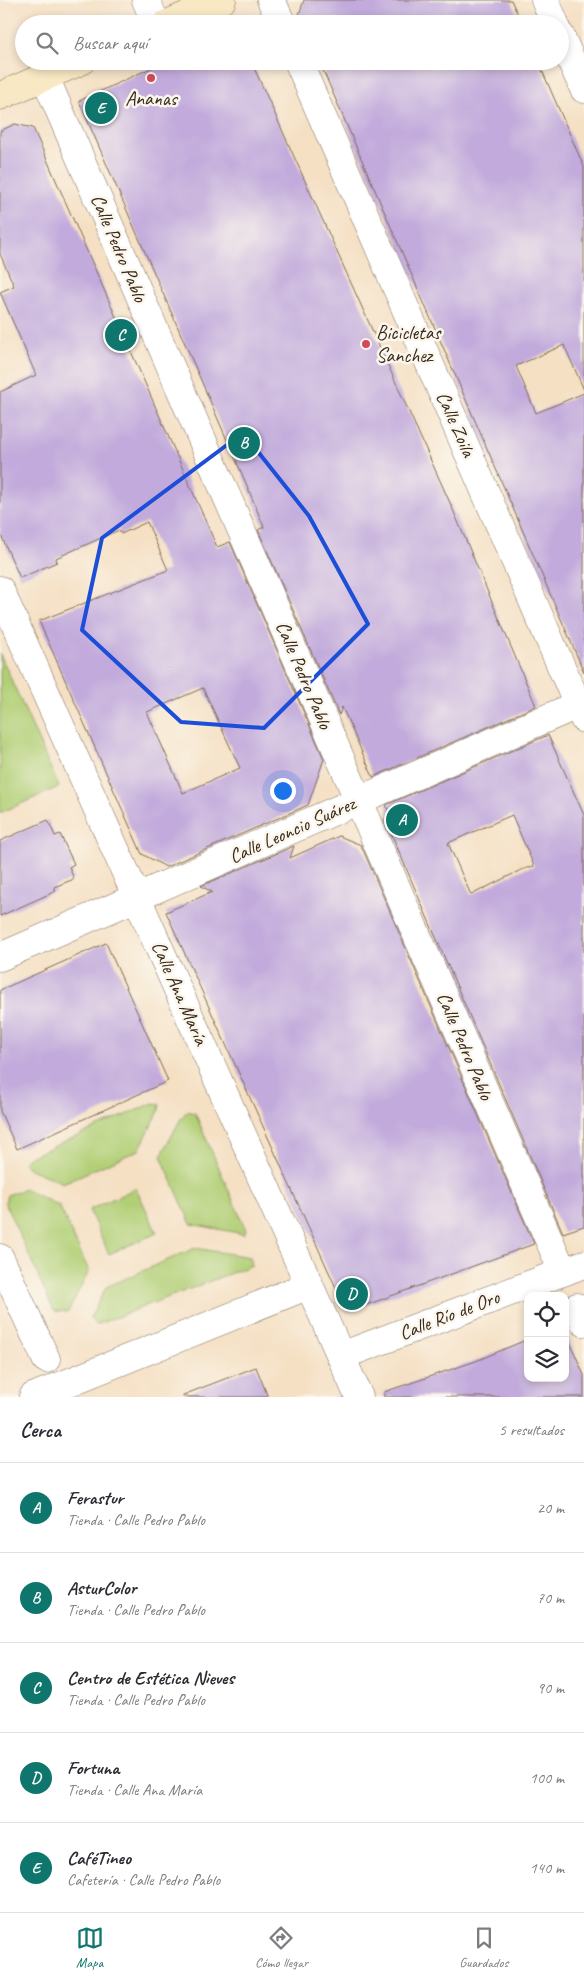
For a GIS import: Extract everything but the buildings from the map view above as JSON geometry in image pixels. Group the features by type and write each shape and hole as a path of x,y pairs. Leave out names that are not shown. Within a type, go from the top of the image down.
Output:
{"street":[{"path":"146,0 152,15"},
{"path":"188,15 222,0"},
{"path":"271,0 278,15"},
{"path":"545,0 551,15"},
{"path":"569,55 584,89"},
{"path":"0,96 61,70"},
{"name":"Calle Zoila","path":"302,70 582,709"},
{"name":"Calle Pedro Pablo","path":"45,77 358,801 574,1268"},
{"name":"Calle Ana María","path":"0,590 359,1397"},
{"name":"Calle Leoncio Suárez","path":"0,957 358,801 582,709"},
{"path":"0,1258 46,1359"},
{"name":"Calle Río de Oro","path":"341,1356 574,1268"},
{"path":"34,1397 309,1285"}],"highlighted area":[{"path":"243,433 309,516 368,624 264,728 181,722 82,630 102,538"}],"green space":[{"path":"0,654 59,787 0,813"},
{"path":"153,1103 160,1104 159,1111 139,1150 63,1183 30,1169 23,1163 27,1158"},
{"path":"187,1111 195,1113 246,1230 244,1234 191,1224 161,1156 180,1120"},
{"path":"136,1188 157,1233 109,1254 89,1210"},
{"path":"25,1189 59,1206 89,1271 68,1312 54,1311 5,1203 7,1195"},
{"path":"195,1248 250,1257 252,1265 96,1325 90,1318 106,1287"}],"place":[{"name":"Ananas","path":"151,78"},
{"name":"CaféTineo","path":"101,108"},
{"name":"Centro de Estética Nieves","path":"121,335"},
{"name":"Bicicletas Sanchez","path":"366,344"},
{"name":"AsturColor","path":"244,443"},
{"name":"Ferastur","path":"402,820"},
{"name":"Fortuna","path":"352,1294"}]}
